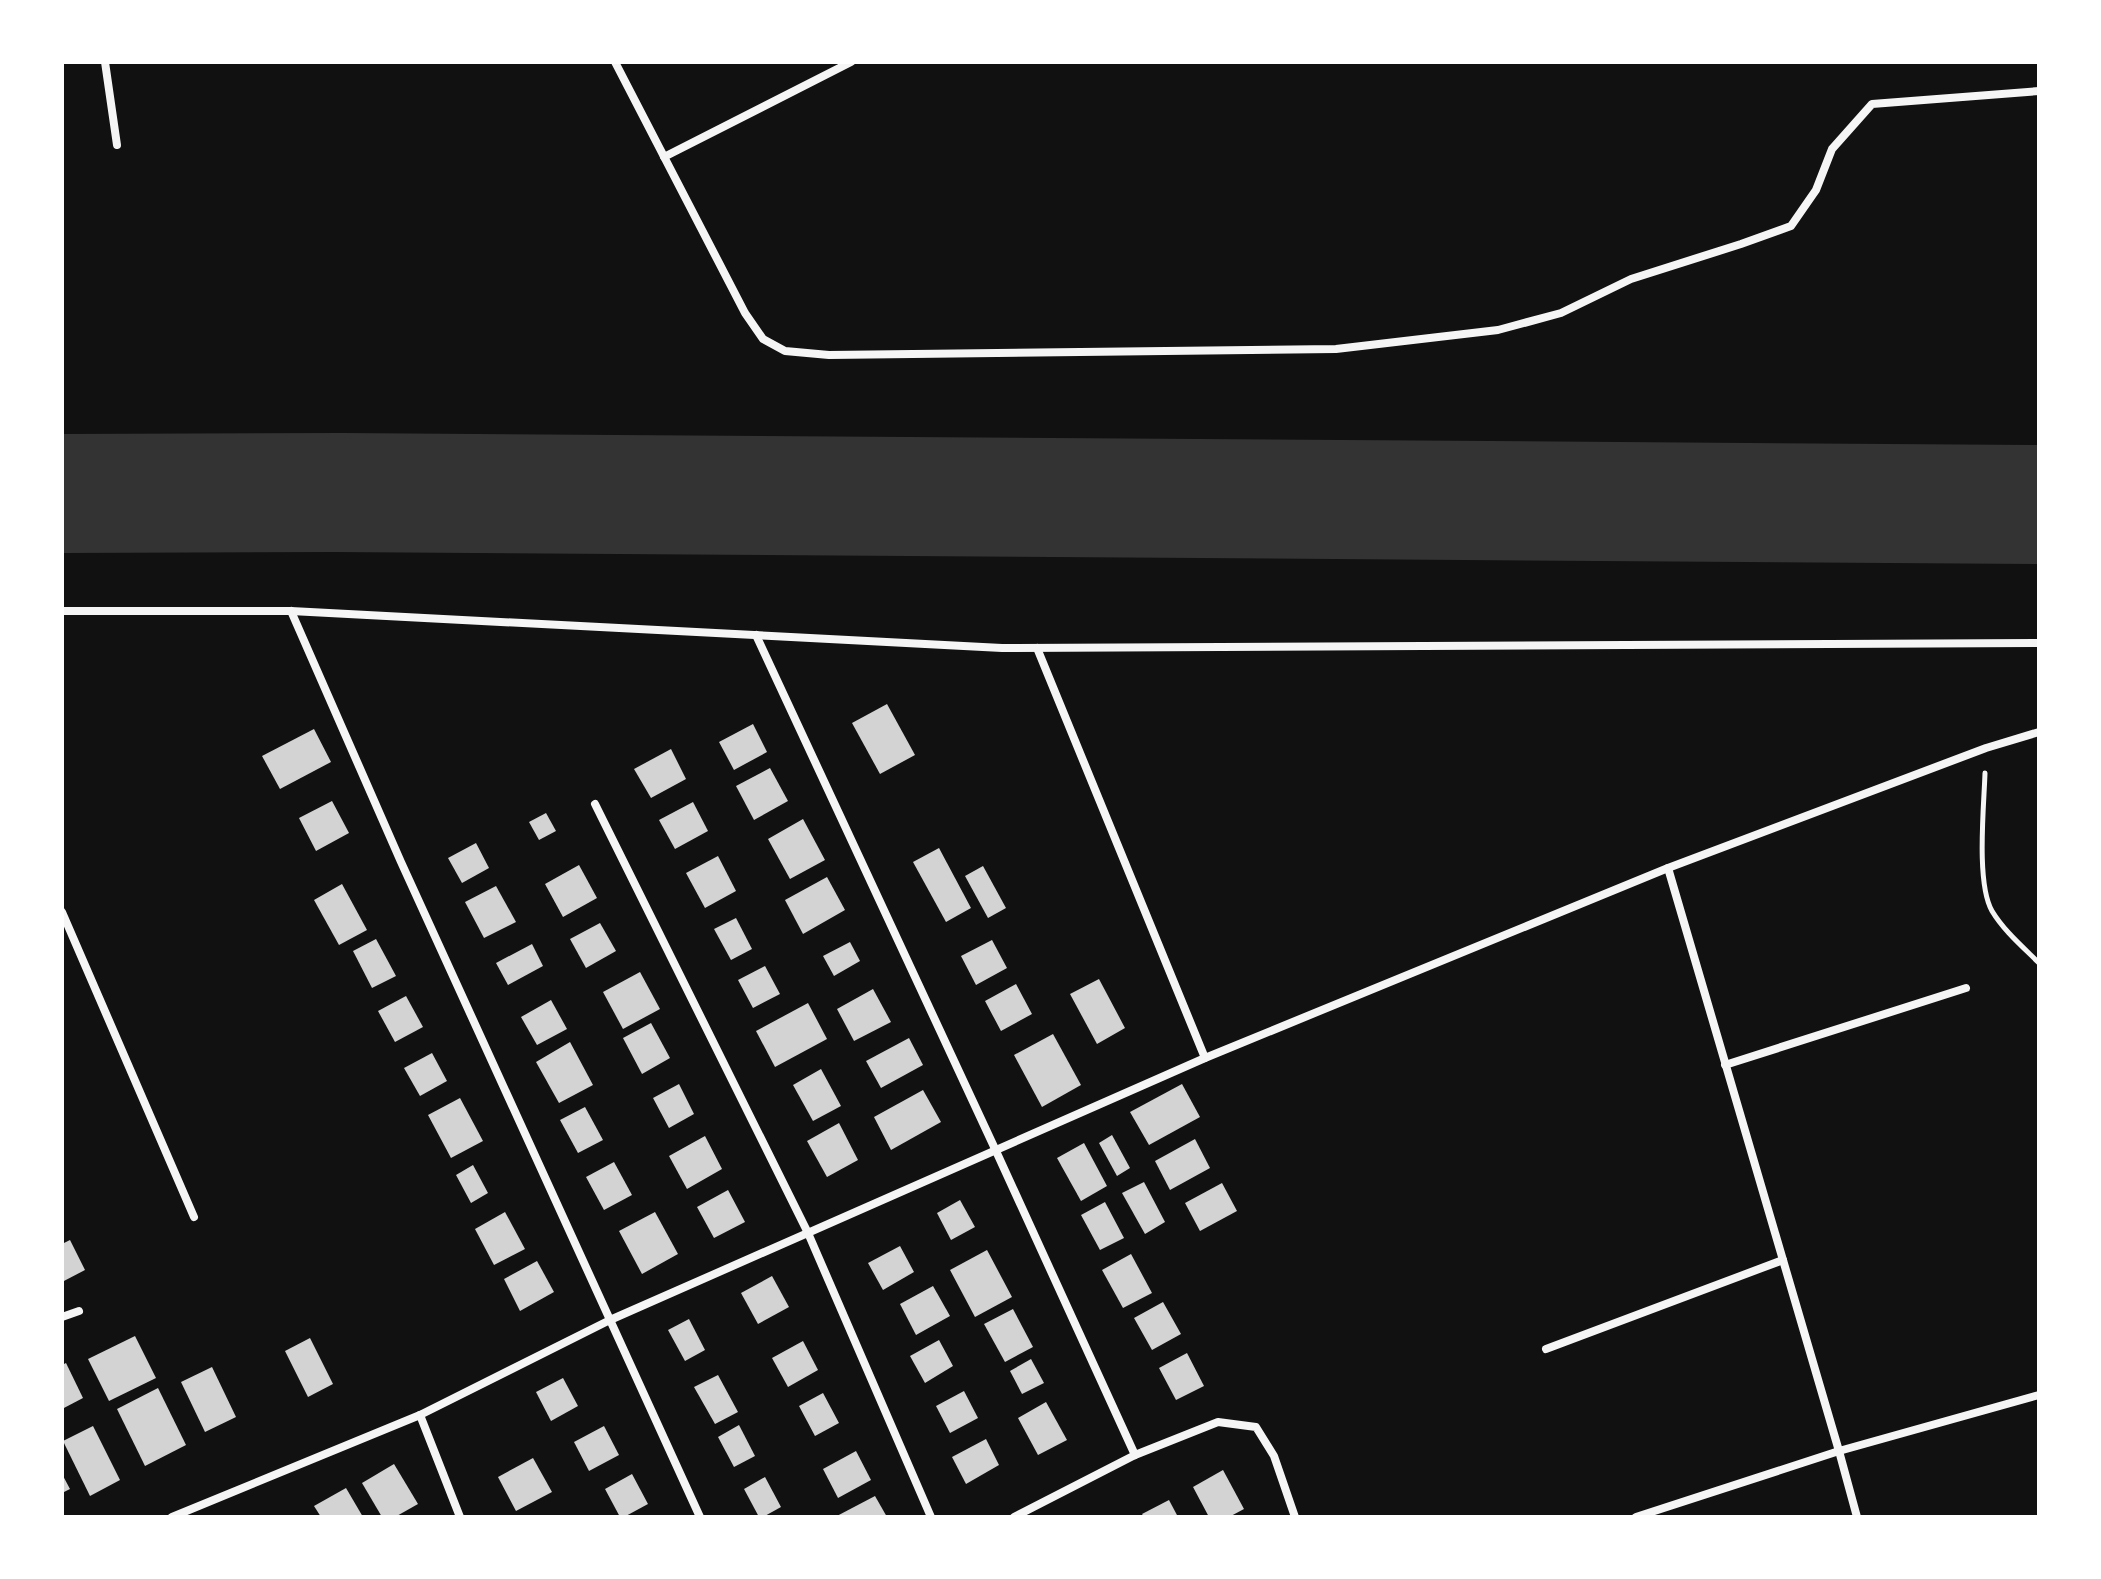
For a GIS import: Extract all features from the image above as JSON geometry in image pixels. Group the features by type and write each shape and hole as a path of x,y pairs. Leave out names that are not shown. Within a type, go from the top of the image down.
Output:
{"street":[{"path":"105,62 117,145"},
{"path":"615,62 745,313 763,339 785,351 829,355 1336,349 1498,330 1561,313 1631,279 1791,226 1816,190 1832,149 1872,104 2039,91"},
{"path":"664,157 851,62"},
{"path":"62,611 291,611 1002,648 2039,643"},
{"path":"291,611 700,1517"},
{"path":"756,635 1135,1455"},
{"path":"1037,648 1205,1058"},
{"path":"172,1517 420,1415 610,1320 1205,1058 1668,868 1986,748 2039,732"},
{"path":"595,804 808,1233 931,1517"},
{"path":"1668,868 1857,1517"},
{"path":"62,912 194,1217"},
{"path":"1725,1065 1966,988"},
{"path":"1546,1349 1783,1260"},
{"path":"62,1317 79,1311"},
{"path":"1636,1517 1839,1451 2039,1395"},
{"path":"420,1415 460,1517"},
{"path":"1014,1517 1135,1455 1218,1422 1256,1427 1274,1456 1295,1517"}],"path":[{"path":"1986,748 1982,844 1991,909 2010,934 2039,963"}],"shaded area":[{"path":"342,433 2039,445 2039,564 334,552 62,553 62,434"}],"building":[{"path":"887,704 915,755 880,774 852,723"},
{"path":"753,724 767,752 734,770 719,742"},
{"path":"314,729 331,762 280,789 262,756"},
{"path":"671,749 686,779 651,798 634,769"},
{"path":"770,768 788,801 754,820 736,786"},
{"path":"332,801 349,833 316,851 299,818"},
{"path":"693,802 708,831 675,849 659,820"},
{"path":"546,813 556,831 539,840 529,822"},
{"path":"803,819 825,860 790,879 768,839"},
{"path":"476,843 489,868 462,883 448,858"},
{"path":"939,848 971,908 946,922 913,862"},
{"path":"718,856 736,891 705,908 686,873"},
{"path":"579,865 597,898 563,917 545,884"},
{"path":"983,866 1006,908 988,918 965,876"},
{"path":"827,877 845,910 803,934 785,900"},
{"path":"342,884 367,930 339,945 314,900"},
{"path":"496,886 516,922 484,938 465,902"},
{"path":"736,918 752,949 731,960 714,929"},
{"path":"600,923 616,951 586,968 570,939"},
{"path":"376,939 396,976 372,988 353,951"},
{"path":"992,940 1007,968 976,985 961,956"},
{"path":"850,942 860,961 834,976 823,956"},
{"path":"532,944 543,966 508,985 496,963"},
{"path":"765,966 780,994 753,1008 738,980"},
{"path":"640,972 660,1009 623,1029 603,992"},
{"path":"1099,979 1125,1028 1097,1044 1070,994"},
{"path":"1016,984 1032,1014 1001,1031 985,1001"},
{"path":"873,989 891,1022 854,1041 837,1009"},
{"path":"406,996 423,1027 395,1042 378,1011"},
{"path":"551,1000 567,1029 537,1045 521,1017"},
{"path":"808,1003 827,1039 775,1067 756,1031"},
{"path":"651,1023 670,1058 642,1074 623,1038"},
{"path":"1053,1034 1081,1085 1042,1107 1014,1055"},
{"path":"909,1038 923,1065 881,1088 866,1061"},
{"path":"570,1042 593,1085 559,1103 536,1062"},
{"path":"432,1053 447,1081 420,1096 404,1068"},
{"path":"821,1069 841,1106 813,1121 793,1085"},
{"path":"679,1084 694,1114 669,1128 653,1098"},
{"path":"1182,1084 1200,1117 1149,1145 1130,1112"},
{"path":"923,1090 941,1122 891,1150 874,1117"},
{"path":"460,1098 483,1141 451,1158 428,1115"},
{"path":"585,1107 603,1140 578,1153 560,1120"},
{"path":"839,1123 858,1160 827,1177 807,1141"},
{"path":"1112,1135 1130,1168 1117,1176 1099,1143"},
{"path":"705,1136 722,1169 687,1189 669,1156"},
{"path":"1195,1139 1210,1168 1170,1190 1155,1161"},
{"path":"1084,1143 1107,1186 1081,1201 1057,1158"},
{"path":"614,1162 632,1195 604,1210 586,1177"},
{"path":"473,1165 488,1193 471,1203 456,1175"},
{"path":"1144,1182 1165,1222 1145,1234 1122,1193"},
{"path":"1222,1183 1237,1211 1200,1231 1185,1203"},
{"path":"728,1190 745,1222 714,1238 697,1207"},
{"path":"960,1200 975,1227 951,1240 937,1213"},
{"path":"1105,1202 1124,1238 1100,1250 1081,1215"},
{"path":"505,1212 525,1249 494,1265 475,1229"},
{"path":"655,1212 678,1254 642,1274 619,1231"},
{"path":"70,1240 85,1270 62,1282 62,1244"},
{"path":"900,1246 914,1272 883,1290 868,1263"},
{"path":"987,1250 1012,1297 975,1317 950,1270"},
{"path":"1131,1254 1152,1293 1123,1308 1102,1270"},
{"path":"537,1261 554,1292 520,1311 504,1279"},
{"path":"772,1276 789,1307 758,1324 741,1293"},
{"path":"933,1286 950,1316 916,1335 900,1304"},
{"path":"1163,1302 1181,1334 1152,1350 1134,1318"},
{"path":"1013,1309 1033,1347 1005,1362 984,1324"},
{"path":"689,1319 705,1350 685,1361 668,1330"},
{"path":"135,1336 156,1378 109,1401 88,1359"},
{"path":"310,1338 333,1384 308,1397 285,1351"},
{"path":"939,1340 953,1366 925,1383 910,1356"},
{"path":"803,1341 818,1370 788,1387 772,1358"},
{"path":"1187,1353 1204,1386 1176,1400 1159,1368"},
{"path":"1031,1359 1044,1383 1022,1394 1010,1371"},
{"path":"66,1363 83,1398 62,1409 62,1365"},
{"path":"212,1367 236,1417 205,1432 181,1382"},
{"path":"718,1375 738,1412 715,1424 694,1387"},
{"path":"563,1378 578,1406 551,1421 536,1392"},
{"path":"158,1388 186,1445 145,1466 117,1409"},
{"path":"964,1391 978,1418 950,1433 936,1406"},
{"path":"823,1393 839,1423 815,1436 799,1406"},
{"path":"1046,1402 1067,1440 1038,1455 1018,1418"},
{"path":"739,1425 755,1456 734,1467 718,1437"},
{"path":"93,1426 120,1480 90,1496 63,1441"},
{"path":"604,1426 619,1455 589,1471 574,1442"},
{"path":"986,1439 999,1465 966,1484 952,1457"},
{"path":"856,1451 871,1480 838,1498 823,1469"},
{"path":"533,1458 552,1492 516,1511 498,1477"},
{"path":"394,1464 418,1504 395,1517 382,1517 362,1483"},
{"path":"1223,1470 1244,1509 1229,1517 1209,1517 1193,1487"},
{"path":"62,1474 70,1489 62,1493"},
{"path":"632,1474 648,1504 620,1517 605,1489"},
{"path":"765,1477 781,1507 759,1517 744,1489"},
{"path":"346,1488 363,1517 321,1517 314,1506"},
{"path":"875,1496 887,1517 835,1517"},
{"path":"1169,1500 1178,1517 1144,1517 1142,1514"}]}
